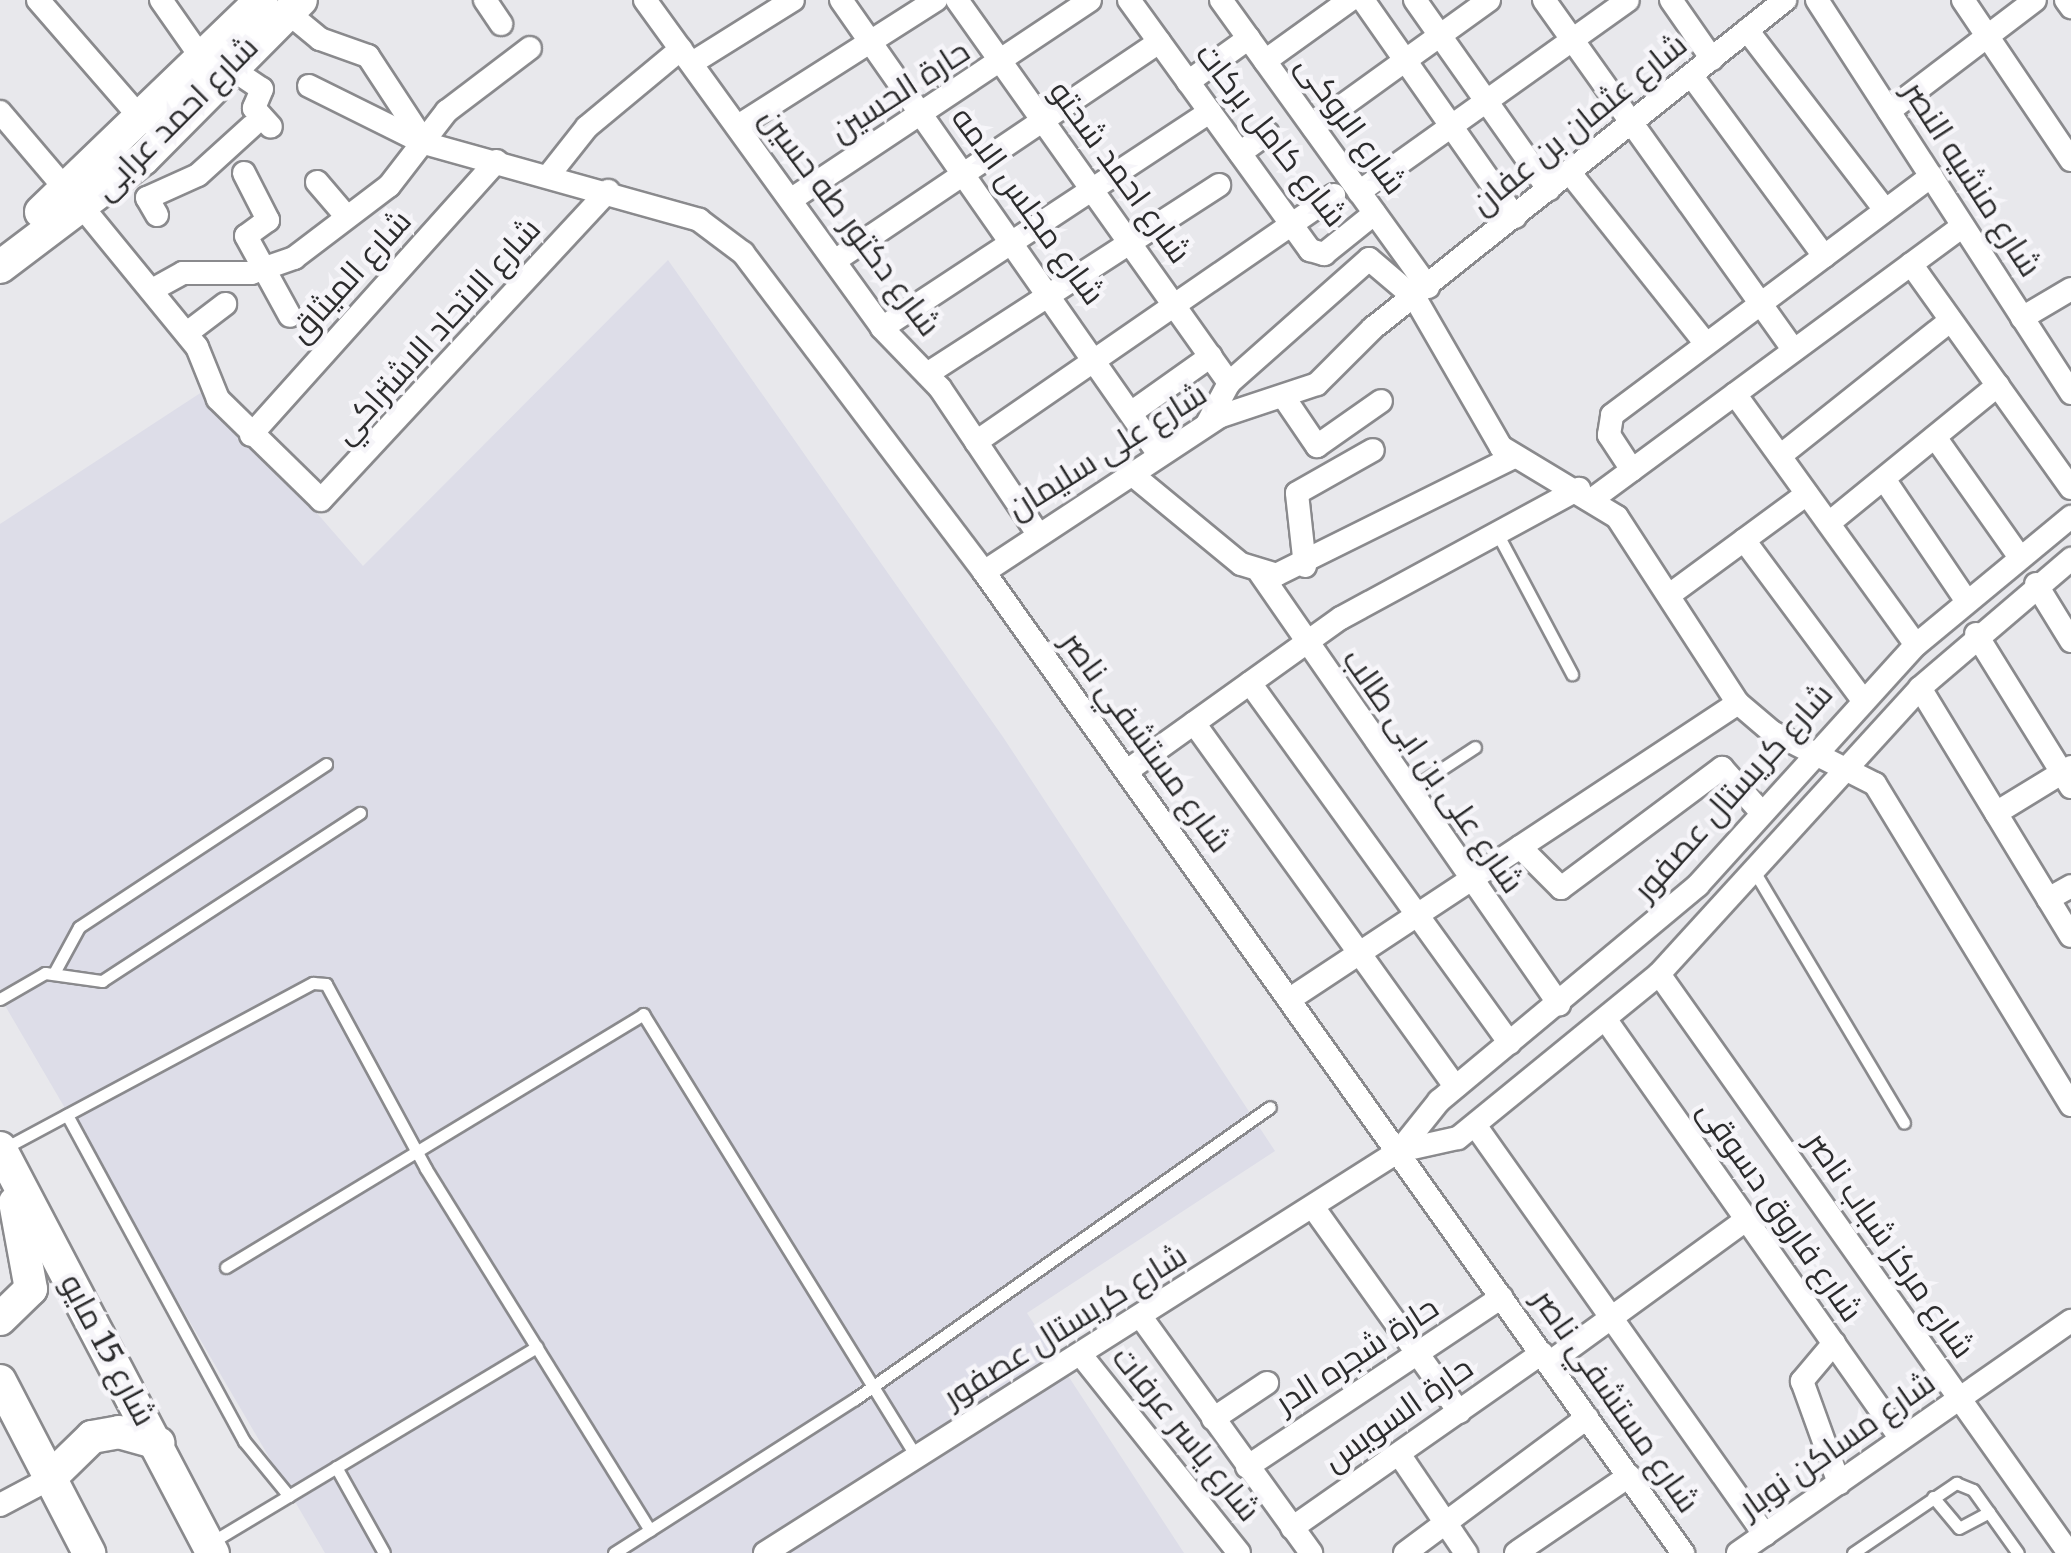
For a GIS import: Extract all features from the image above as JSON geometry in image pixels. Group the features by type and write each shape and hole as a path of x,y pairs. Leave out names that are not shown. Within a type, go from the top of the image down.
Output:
{"main road":[{"name":"شارع احمد عرابى","path":"0,267 77,201 144,122 217,65 282,4"},
{"name":"شارع احمد عرابى","path":"0,240 77,201 143,159 217,65"},
{"path":"0,1319 24,1304 33,1273 1,1151"},
{"name":"شارع 15 مايو","path":"1,1151 211,1548"},
{"path":"0,1381 89,1553"},
{"path":"49,1479 92,1437 119,1432 158,1444"}],"street":[{"path":"157,215 146,200 164,185 198,175 261,126 254,108 262,89 217,65 161,0"},
{"path":"486,0 501,24"},
{"path":"549,176 587,127 686,56 793,0"},
{"name":"شارع مجلس الامه","path":"840,0 1135,410 1158,453"},
{"path":"738,126 936,0"},
{"name":"شارع احمد شحتو","path":"956,0 1229,383"},
{"name":"حارة الحسين","path":"792,199 1002,64 1090,0"},
{"name":"شارع الروكى","path":"1221,0 1375,213 1512,458"},
{"path":"1265,61 1350,0"},
{"path":"1363,0 1515,217"},
{"path":"1415,0 1549,190"},
{"path":"1312,127 1490,0"},
{"path":"1544,0 1794,350"},
{"path":"1360,192 1628,0"},
{"path":"1671,0 1712,59"},
{"name":"شارع عثمان بن عفان","path":"1422,293 1712,59 1756,15 1785,0"},
{"name":"شارع منشيه النصر","path":"1818,0 2071,394"},
{"path":"1963,0 2071,160"},
{"path":"1889,111 2035,0"},
{"path":"2066,0 2071,8"},
{"name":"شارع دكتور طه حسين","path":"650,2 882,328 927,374 1036,531"},
{"path":"47,3 144,122"},
{"name":"شارع كامل بركات","path":"1138,3 1159,42 1188,82 1292,224 1321,254 1375,213"},
{"path":"282,4 320,39 368,56 405,122 425,140"},
{"path":"1756,15 1884,210"},
{"path":"1188,82 1248,38"},
{"path":"836,260 1046,124 1159,42"},
{"path":"152,290 196,271 261,271 390,186 425,140 530,48"},
{"path":"1691,75 1824,256"},
{"name":"شارع مستشفي ناصر","path":"309,86 425,140 699,220 743,254 984,572 1684,1553"},
{"path":"882,328 1210,112"},
{"path":"3,122 77,201 187,333 218,399 252,435"},
{"path":"1240,153 1268,133"},
{"path":"143,159 164,185"},
{"name":"شارع الميثاق","path":"252,435 497,161"},
{"path":"1570,172 1706,344"},
{"path":"244,173 268,220 246,236 261,271 290,316"},
{"path":"1632,470 1609,419 1931,176"},
{"path":"317,182 346,216"},
{"path":"927,374 1134,246 1219,185"},
{"name":"شارع الاتحاد الاشتراكي","path":"252,435 308,496 333,496 608,191"},
{"path":"976,442 1334,194"},
{"path":"1127,771 1303,644 1497,532 1632,470 1963,226"},
{"path":"1206,424 1229,383 1362,258 1422,293"},
{"path":"1911,264 2071,488"},
{"path":"2022,318 2071,289"},
{"name":"شارع على سليمان","path":"984,572 1036,531 1206,424 1285,399 1317,384 1422,293"},
{"path":"187,333 225,304"},
{"path":"1780,456 1952,320"},
{"path":"1135,410 1210,356"},
{"path":"1829,524 1998,386"},
{"path":"1735,394 1916,645"},
{"path":"1285,399 1316,446 1381,401"},
{"path":"1935,437 2019,556"},
{"path":"1305,566 1298,491 1373,450"},
{"path":"1128,471 1260,573 1305,566 1512,458 1586,493 1672,593 1738,704 1813,752 1851,766 1875,784 2071,1105"},
{"path":"1884,479 1966,600"},
{"path":"1672,593 1807,494"},
{"name":"شارع كريستال عصفور","path":"764,1553 1399,1151 1456,1087 1665,916 1916,645 2019,556 2071,517"},
{"path":"1744,540 1862,699"},
{"name":"شارع كريستال عصفور","path":"1399,1151 1440,1148 1475,1125 1659,974 1757,876 1920,688 1976,634 2071,559"},
{"name":"شارع على بن ابى طالب","path":"1260,573 1303,644 1559,1004"},
{"path":"2036,584 2071,641"},
{"path":"1976,634 2068,775 1996,813"},
{"path":"1250,683 1510,1043"},
{"path":"1920,688 2071,936"},
{"path":"1290,1000 1738,704"},
{"path":"1194,723 1456,1087"},
{"path":"1520,847 1561,888 1722,768 1762,813"},
{"path":"2048,898 2071,886"},
{"name":"شارع مركز شباب ناصر","path":"1659,974 2069,1553"},
{"name":"شارع فاروق دسوقى","path":"1606,1020 1901,1439"},
{"path":"1475,1125 1765,1534"},
{"path":"1313,1206 1458,1412"},
{"name":"حارة السويس","path":"1292,1528 1458,1412 1611,1318 1746,1220"},
{"name":"حارة شجره الدر","path":"1248,1467 1502,1297"},
{"path":"1141,1317 1310,1553"},
{"name":"شارع مساكن نوبار","path":"1738,1553 2071,1321"},
{"path":"1834,1343 1802,1381 1839,1482"},
{"name":"شارع ياسر عرفات","path":"1082,1355 1240,1553"},
{"path":"1213,1419 1267,1382"},
{"path":"1405,1553 1588,1418"},
{"path":"1399,1454 1466,1553"},
{"path":"1516,1553 1629,1476"},
{"path":"0,1506 49,1479"}],"lane":[{"path":"1497,532 1572,674"},
{"path":"1408,791 1476,746"},
{"path":"54,974 79,926 326,764"},
{"path":"0,999 54,974 102,982 360,813"},
{"path":"1757,876 1904,1122"},
{"path":"1,1151 320,982 415,1149 650,1530"},
{"path":"226,1267 643,1014 917,1458"},
{"path":"614,1553 872,1384 1270,1107"},
{"path":"68,1115 244,1441 288,1496"},
{"path":"211,1548 288,1496 536,1347"},
{"path":"336,1467 384,1553"},
{"path":"1853,1553 1933,1497 1961,1483 2018,1553"},
{"path":"1933,1497 1959,1528 1988,1512"}],"shaded area":[{"path":"668,260 1003,737 1275,1151 1027,1313 1184,1553 325,1553 0,997 0,524 208,388 363,566"}]}
